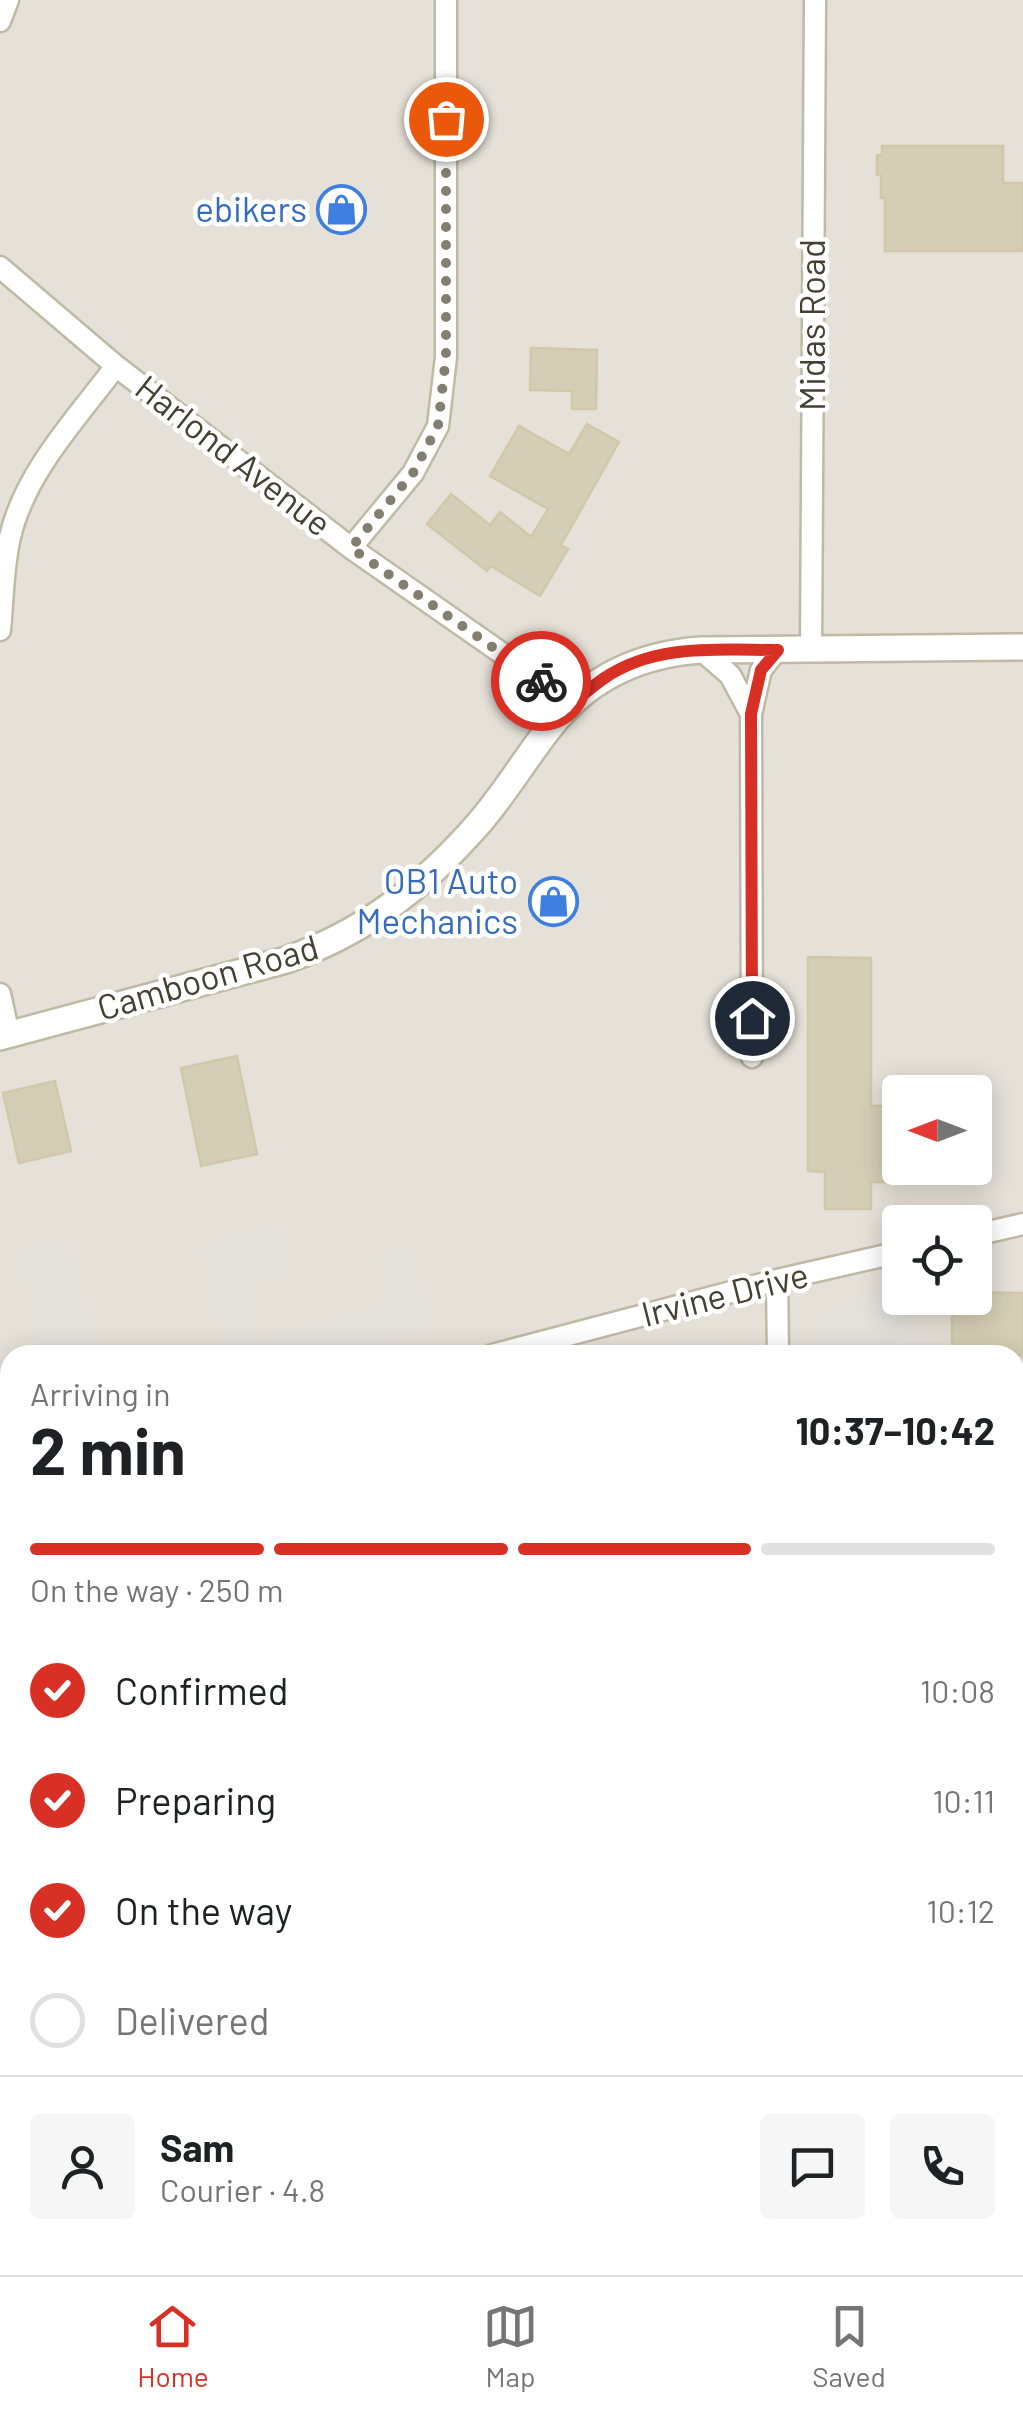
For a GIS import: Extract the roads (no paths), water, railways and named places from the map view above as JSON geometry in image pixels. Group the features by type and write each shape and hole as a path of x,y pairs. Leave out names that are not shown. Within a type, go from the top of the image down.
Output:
{"street":[{"path":"0,21 8,0"},
{"path":"351,548 413,473 438,426 446,357 446,0"},
{"name":"Midas Road","path":"811,650 815,0"},
{"name":"Harlond Avenue","path":"0,267 116,366 351,548 572,703"},
{"path":"0,630 10,537 22,502 45,460 116,366"},
{"name":"Camboon Road","path":"4,1036 286,960 325,946 367,923 402,898 474,830 572,703 606,677 638,661 671,652 702,650 1023,646"},
{"path":"702,650 730,675 751,714"},
{"path":"752,1057 751,714 761,670 778,650"},
{"path":"0,994 4,1036"},
{"path":"992,1231 1023,1224"},
{"name":"Irvine Drive","path":"530,1345 882,1256"},
{"path":"777,1280 778,1345"}],"place":[{"name":"ebikers","path":"342,210"},
{"name":"OB1 Auto Mechanics","path":"553,902"}]}
